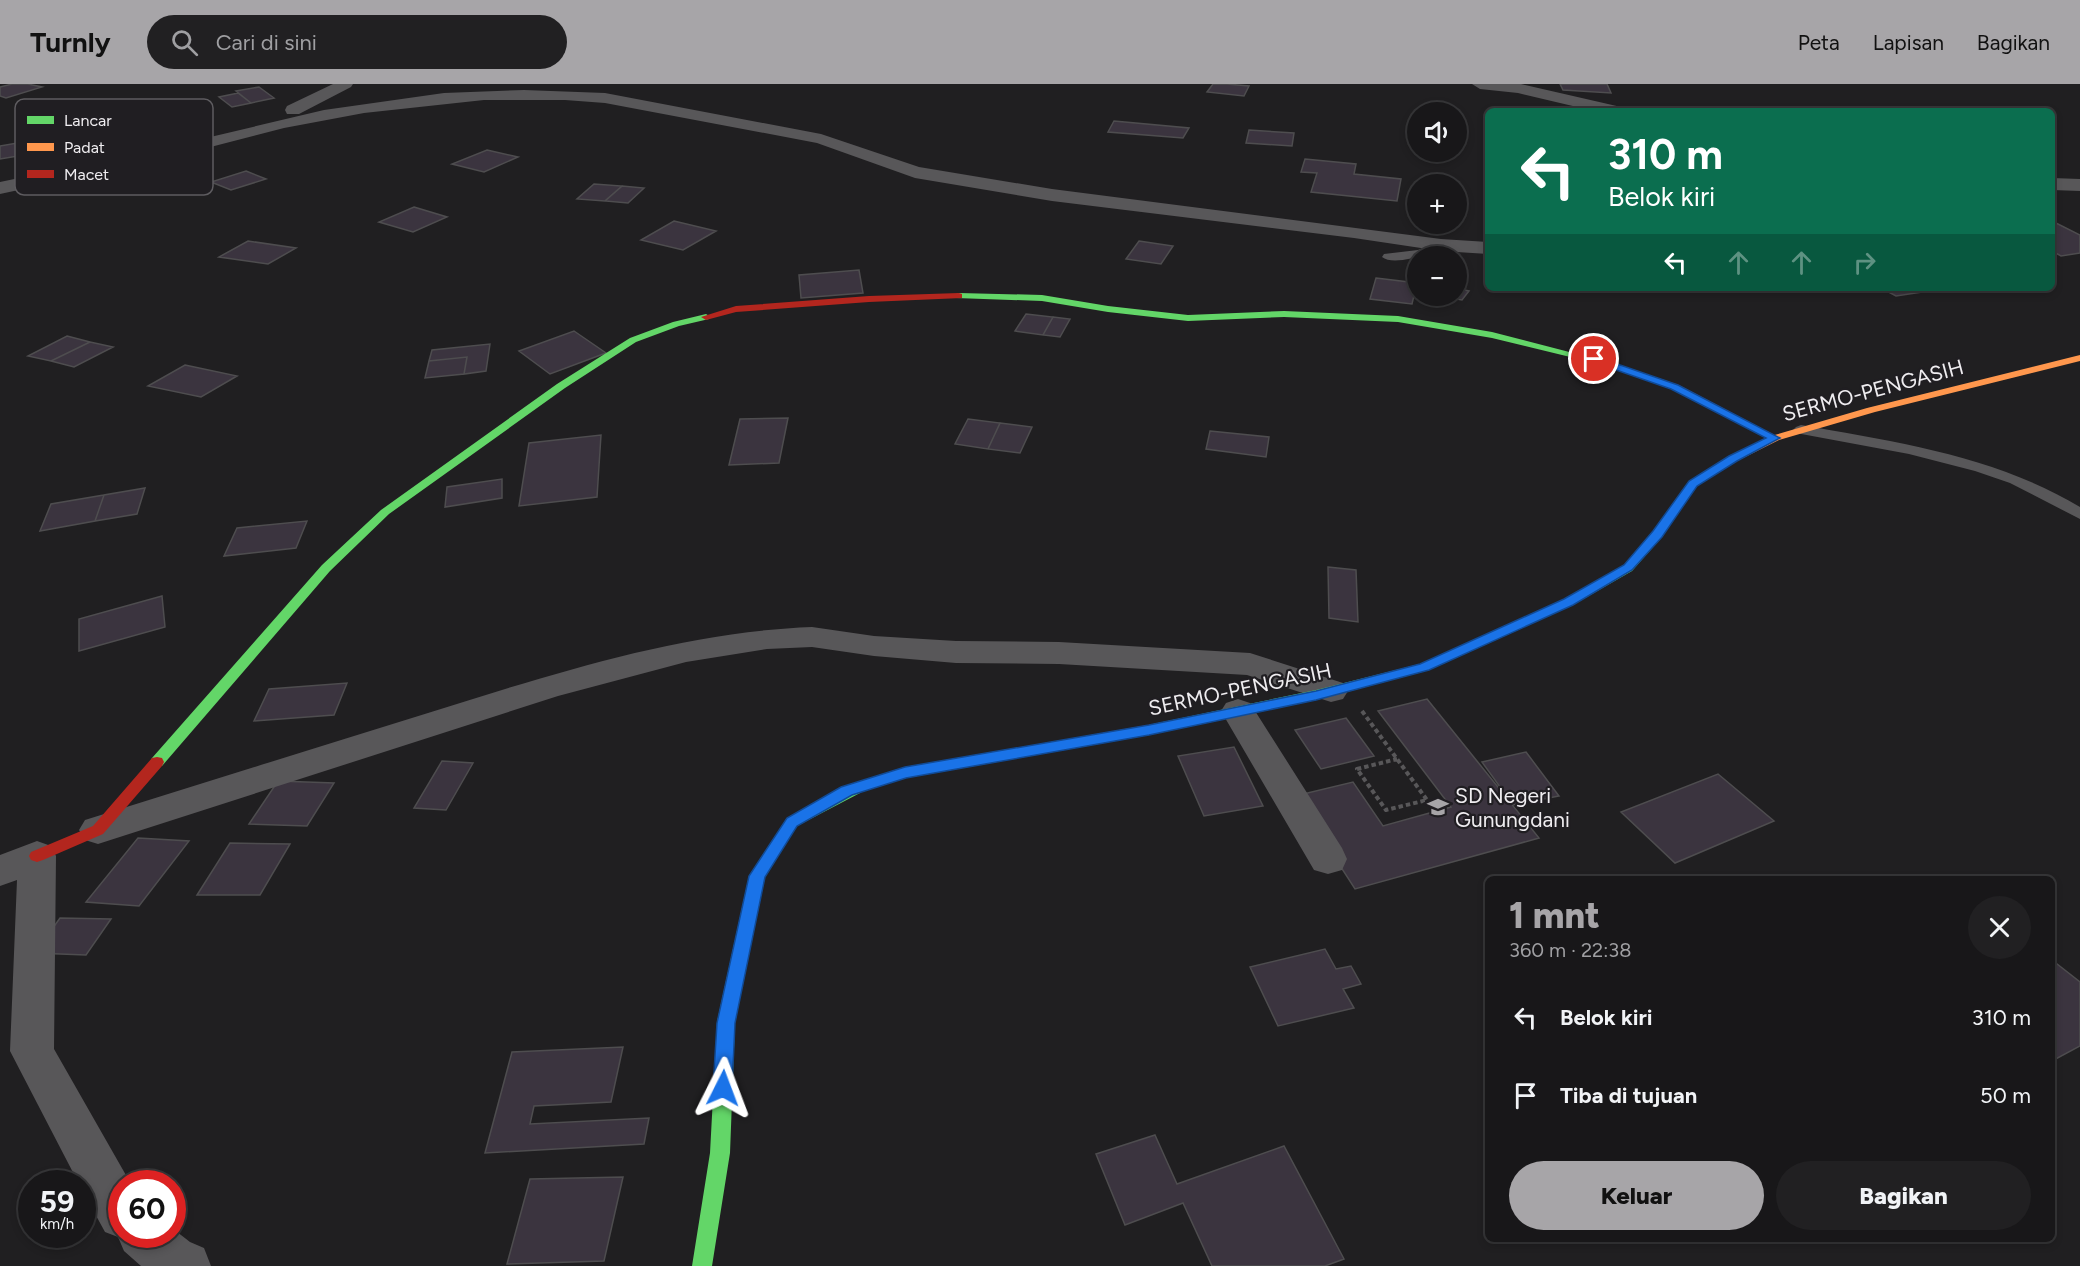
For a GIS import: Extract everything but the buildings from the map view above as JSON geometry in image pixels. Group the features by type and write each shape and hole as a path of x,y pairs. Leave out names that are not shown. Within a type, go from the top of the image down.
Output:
{"street":[{"path":"1480,84 1518,88 1602,108"},
{"path":"285,123 272,123 335,86"},
{"path":"213,142 285,123 389,103 484,96 570,95 605,98 821,139 915,172 1052,195 1354,232 1441,245 1485,248"},
{"path":"2055,184 2080,185"},
{"path":"0,188 15,185"},
{"path":"98,830 326,568 385,512 561,386 633,340 676,324 736,309 869,299 970,296 1041,298 1108,309 1188,318 1284,314 1398,319 1492,334 1594,359 1675,387 1775,438"},
{"name":"SERMO-PENGASIH","path":"702,1266 720,1153 726,1023 757,876 792,822 847,791 905,773 1149,730 1238,711 1345,699 1424,667 1569,602 1628,568 1658,534 1693,483 1733,458 1775,438 1871,410 2080,358"},
{"path":"108,1189 32,1051 18,864 98,830 549,687 686,651 767,639 812,637 874,646 956,652 1059,652 1250,664 1345,699"},
{"path":"1238,711 1328,860"},
{"path":"158,1248 173,1261 186,1266"}],"lane":[{"path":"1388,257 1420,253 1441,245"},
{"path":"1801,430 1967,464 2026,484 2080,514"}],"path":[{"path":"1345,699 1397,759 1427,800 1386,810 1357,769 1397,759"}],"traffic: fast":[{"path":"959,296 1042,298 1108,309 1188,318 1284,314 1398,319 1492,335 1599,361"},
{"path":"157,762 326,568 385,512 561,386 633,340 676,324 706,317"},
{"path":"1153,729 1316,695 1424,667 1569,602 1628,568 1658,534 1693,483 1727,462"},
{"path":"702,1266 720,1153 726,1022 757,876 792,822 855,789"}],"traffic: slow":[{"path":"1727,462 1775,438 1871,410 2080,358"}],"traffic: jam":[{"path":"706,317 736,309 869,299 959,296"},
{"path":"1599,361 1675,387 1775,438"},
{"path":"855,789 905,773 1153,729"},
{"path":"37,856 98,830 157,762"}],"place":[{"name":"SD Negeri Gunungdani","path":"1438,807"}],"route":[{"path":"723,1088 726,1023 757,876 792,822 847,791 905,773 1149,730 1316,695 1424,667 1569,602 1628,568 1658,534 1693,483 1733,458 1775,438 1675,387 1594,359"}]}
